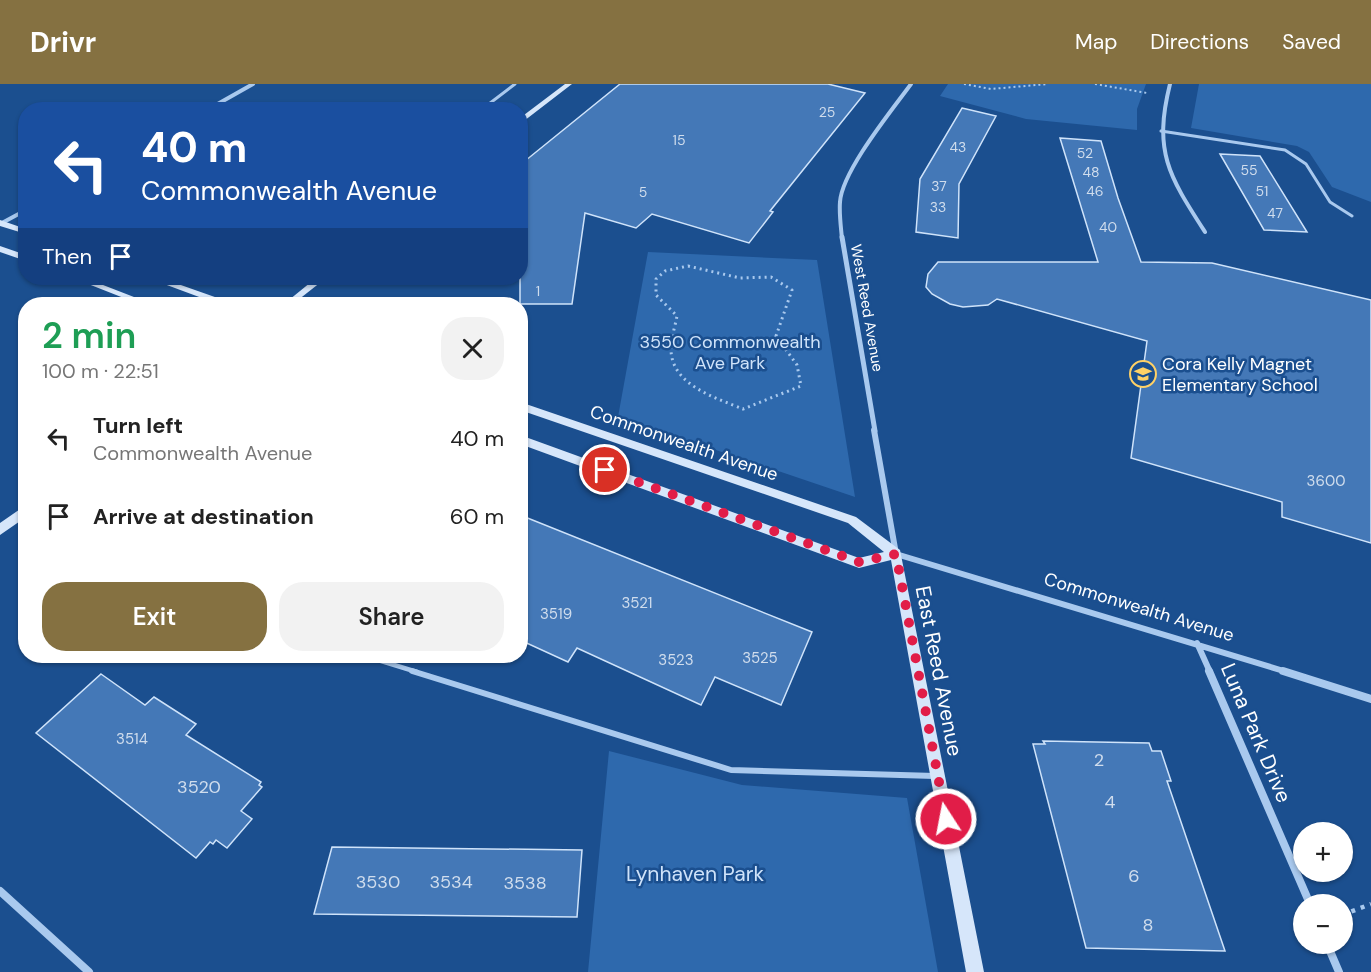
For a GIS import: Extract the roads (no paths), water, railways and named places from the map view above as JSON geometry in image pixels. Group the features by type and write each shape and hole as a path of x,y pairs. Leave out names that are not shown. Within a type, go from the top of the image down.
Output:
{"street":[{"path":"221,102 253,84"},
{"path":"528,116 569,84"},
{"name":"West Reed Avenue","path":"896,554 851,295 842,236 840,200 853,169 873,135 911,84"},
{"path":"1170,84 1162,110 1160,138 1172,181 1205,232"},
{"path":"0,224 18,214"},
{"path":"0,224 18,230"},
{"path":"0,249 18,255"},
{"path":"97,285 128,297"},
{"path":"173,285 206,297"},
{"path":"297,297 312,285"},
{"name":"Commonwealth Avenue","path":"528,409 852,520 896,554 1197,643 1371,699"},
{"name":"Commonwealth Avenue","path":"528,442 859,562 896,554"},
{"path":"0,530 18,516"},
{"name":"East Reed Avenue","path":"896,554 975,972"},
{"name":"Luna Park Drive","path":"1197,643 1306,894"},
{"path":"0,891 89,972"},
{"path":"1332,954 1340,972"}],"lane":[{"path":"492,102 516,84"},
{"path":"1161,130 1285,150 1306,164 1330,202 1352,216"},
{"path":"387,663 731,770 938,776"}],"place":[{"name":"Cora Kelly Magnet Elementary School","path":"1143,374"}],"park label":[{"name":"3550 Commonwealth Ave Park","path":"730,352"},
{"name":"Lynhaven Park","path":"695,874"}]}
